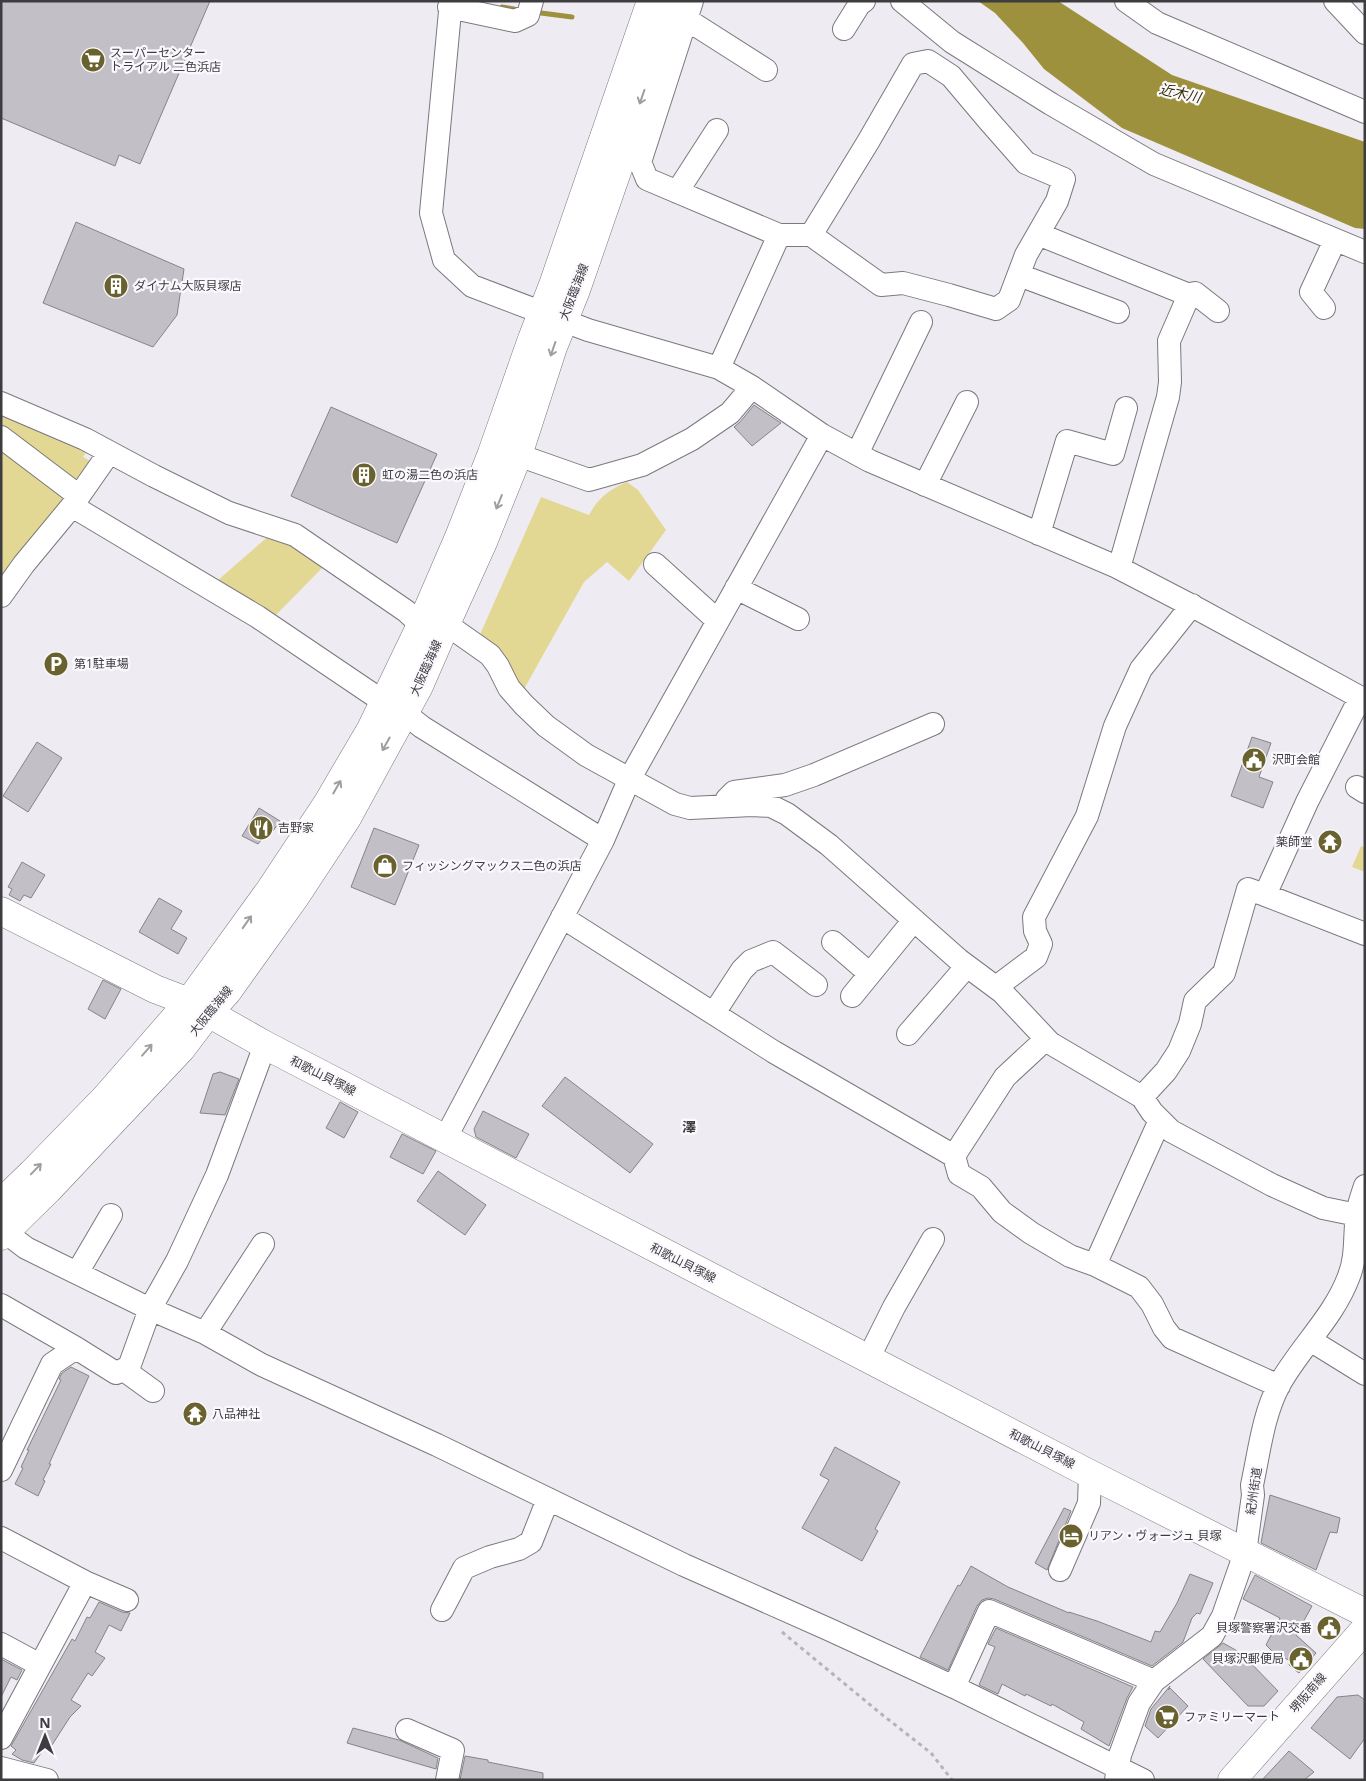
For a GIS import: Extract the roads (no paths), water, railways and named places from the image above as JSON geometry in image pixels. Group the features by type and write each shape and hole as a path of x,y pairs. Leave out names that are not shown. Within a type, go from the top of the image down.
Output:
{"main road":[{"name":"大阪臨海線","path":"433,624 483,542 518,455 553,316 556,275 651,1"},
{"name":"大阪臨海線","path":"1,1203 199,1007 232,984 347,818 395,706 419,686 433,624 459,537 492,453 553,316 576,290 685,7"},
{"name":"和歌山貝塚線","path":"1,912 155,989 199,1007 265,1045 868,1359 1365,1613"},
{"name":"大阪臨海線","path":"3,1233 48,1190 181,1049 199,1007"},
{"name":"堺阪南線","path":"1232,1780 1365,1629"}],"street":[{"path":"532,1 528,15 515,21 450,4 431,214 444,260 472,286 588,330 719,368 752,387 822,435 857,454 1119,568 1363,699 1307,802 1266,895"},
{"path":"844,30 859,5 864,1"},
{"path":"902,1 952,42 1051,104 1154,164 1365,252"},
{"path":"1126,1 1158,23 1365,112"},
{"path":"1335,1 1365,33"},
{"path":"766,70 685,7 640,162 647,180 779,235 811,235 880,285 903,283 996,309 1009,300 1026,255 1058,202 1064,180 1026,163 951,76 928,60 912,64 868,142 811,235"},
{"path":"677,192 717,130"},
{"path":"1038,234 1189,295 1195,294 1218,311"},
{"path":"719,368 779,235"},
{"path":"1324,308 1311,292 1335,240"},
{"path":"1019,275 1118,312"},
{"path":"1119,568 1168,397 1170,382 1169,341 1189,295"},
{"path":"857,454 920,322"},
{"path":"518,455 589,480 642,464 692,439 730,413 752,387"},
{"path":"925,485 967,402"},
{"path":"1,403 85,439 229,513 295,534 319,553 406,611 490,655 509,688 546,726 586,755 629,780 675,804 690,808 771,806 787,814 829,845 967,966 996,987 1050,1043 1142,1097 1171,1131 1272,1185 1322,1208 1357,1214"},
{"path":"1039,534 1067,441 1113,454 1126,408"},
{"path":"445,1139 603,840 629,780 822,435"},
{"path":"1,437 75,501 258,618 372,694 395,706 422,727 603,840"},
{"path":"1,596 24,564 75,501 109,452"},
{"path":"655,564 718,621"},
{"path":"736,588 798,619"},
{"path":"996,987 1036,957 1041,944 1035,931 1034,917 1087,816 1115,726 1141,669 1192,606"},
{"path":"719,807 734,792 785,785 932,731"},
{"path":"1142,1097 1166,1071 1179,1051 1190,1024 1195,1001 1224,973 1248,889 1365,934"},
{"path":"562,918 774,1052 954,1156 959,1174 981,1187 1002,1212 1017,1224 1070,1256 1095,1265 1138,1287 1152,1304 1164,1328 1172,1338 1279,1386"},
{"path":"852,996 914,920"},
{"path":"833,942 870,974"},
{"path":"714,1013 742,970 751,961 773,952 816,986"},
{"path":"908,1034 967,966"},
{"path":"954,1156 1005,1077 1046,1039"},
{"path":"1,1305 116,1373 129,1367 150,1309 177,1261 217,1175 265,1045"},
{"path":"1095,1265 1160,1120"},
{"name":"紀州街道","path":"1117,1774 1120,1755 1139,1703 1154,1681 1212,1636 1222,1616 1245,1553 1253,1495 1252,1485 1267,1417 1279,1386 1337,1304 1360,1255 1357,1214 1365,1186"},
{"path":"76,1273 110,1216"},
{"path":"3,1233 76,1273 205,1333 262,1366 383,1419 684,1565 954,1687 1117,1774 1143,1780"},
{"path":"868,1359 894,1307 933,1239"},
{"path":"205,1333 263,1244"},
{"path":"1310,1340 1365,1374"},
{"path":"1,1470 52,1364 76,1348"},
{"path":"124,1370 152,1391"},
{"path":"1060,1570 1089,1503 1090,1474"},
{"path":"442,1610 464,1568 490,1557 519,1549 532,1542 548,1499"},
{"path":"1,1538 85,1582 126,1600"},
{"path":"1,1738 85,1582"},
{"path":"954,1687 989,1611 1154,1681"},
{"path":"1,1644 40,1665"},
{"path":"407,1730 453,1750 447,1780"},
{"path":"1,1768 47,1780"}],"water":[{"name":"近木川","path":"978,1 1058,1 1172,75 1365,142 1365,229 1355,228 1122,128 1044,69 995,13"}],"waterway":[{"path":"502,7 514,9"},
{"path":"541,13 572,17"}],"place":[{"name":"スーパーセンター トライアル 二色浜店","path":"93,60"},
{"name":"ダイナム大阪貝塚店","path":"116,286"},
{"name":"虹の湯二色の浜店","path":"364,475"},
{"name":"第1駐車場","path":"56,664"},
{"name":"沢町会館","path":"1254,760"},
{"name":"吉野家","path":"261,828"},
{"name":"薬師堂","path":"1330,842"},
{"name":"フィッシングマックス二色の浜店","path":"385,866"},
{"name":"八品神社","path":"195,1414"},
{"name":"リアン・ヴォージュ 貝塚","path":"1071,1536"},
{"name":"貝塚警察署沢交番","path":"1329,1628"},
{"name":"貝塚沢郵便局","path":"1301,1659"},
{"name":"ファミリーマート","path":"1167,1717"}],"district":[{"name":"澤","path":"689,1127"}]}
